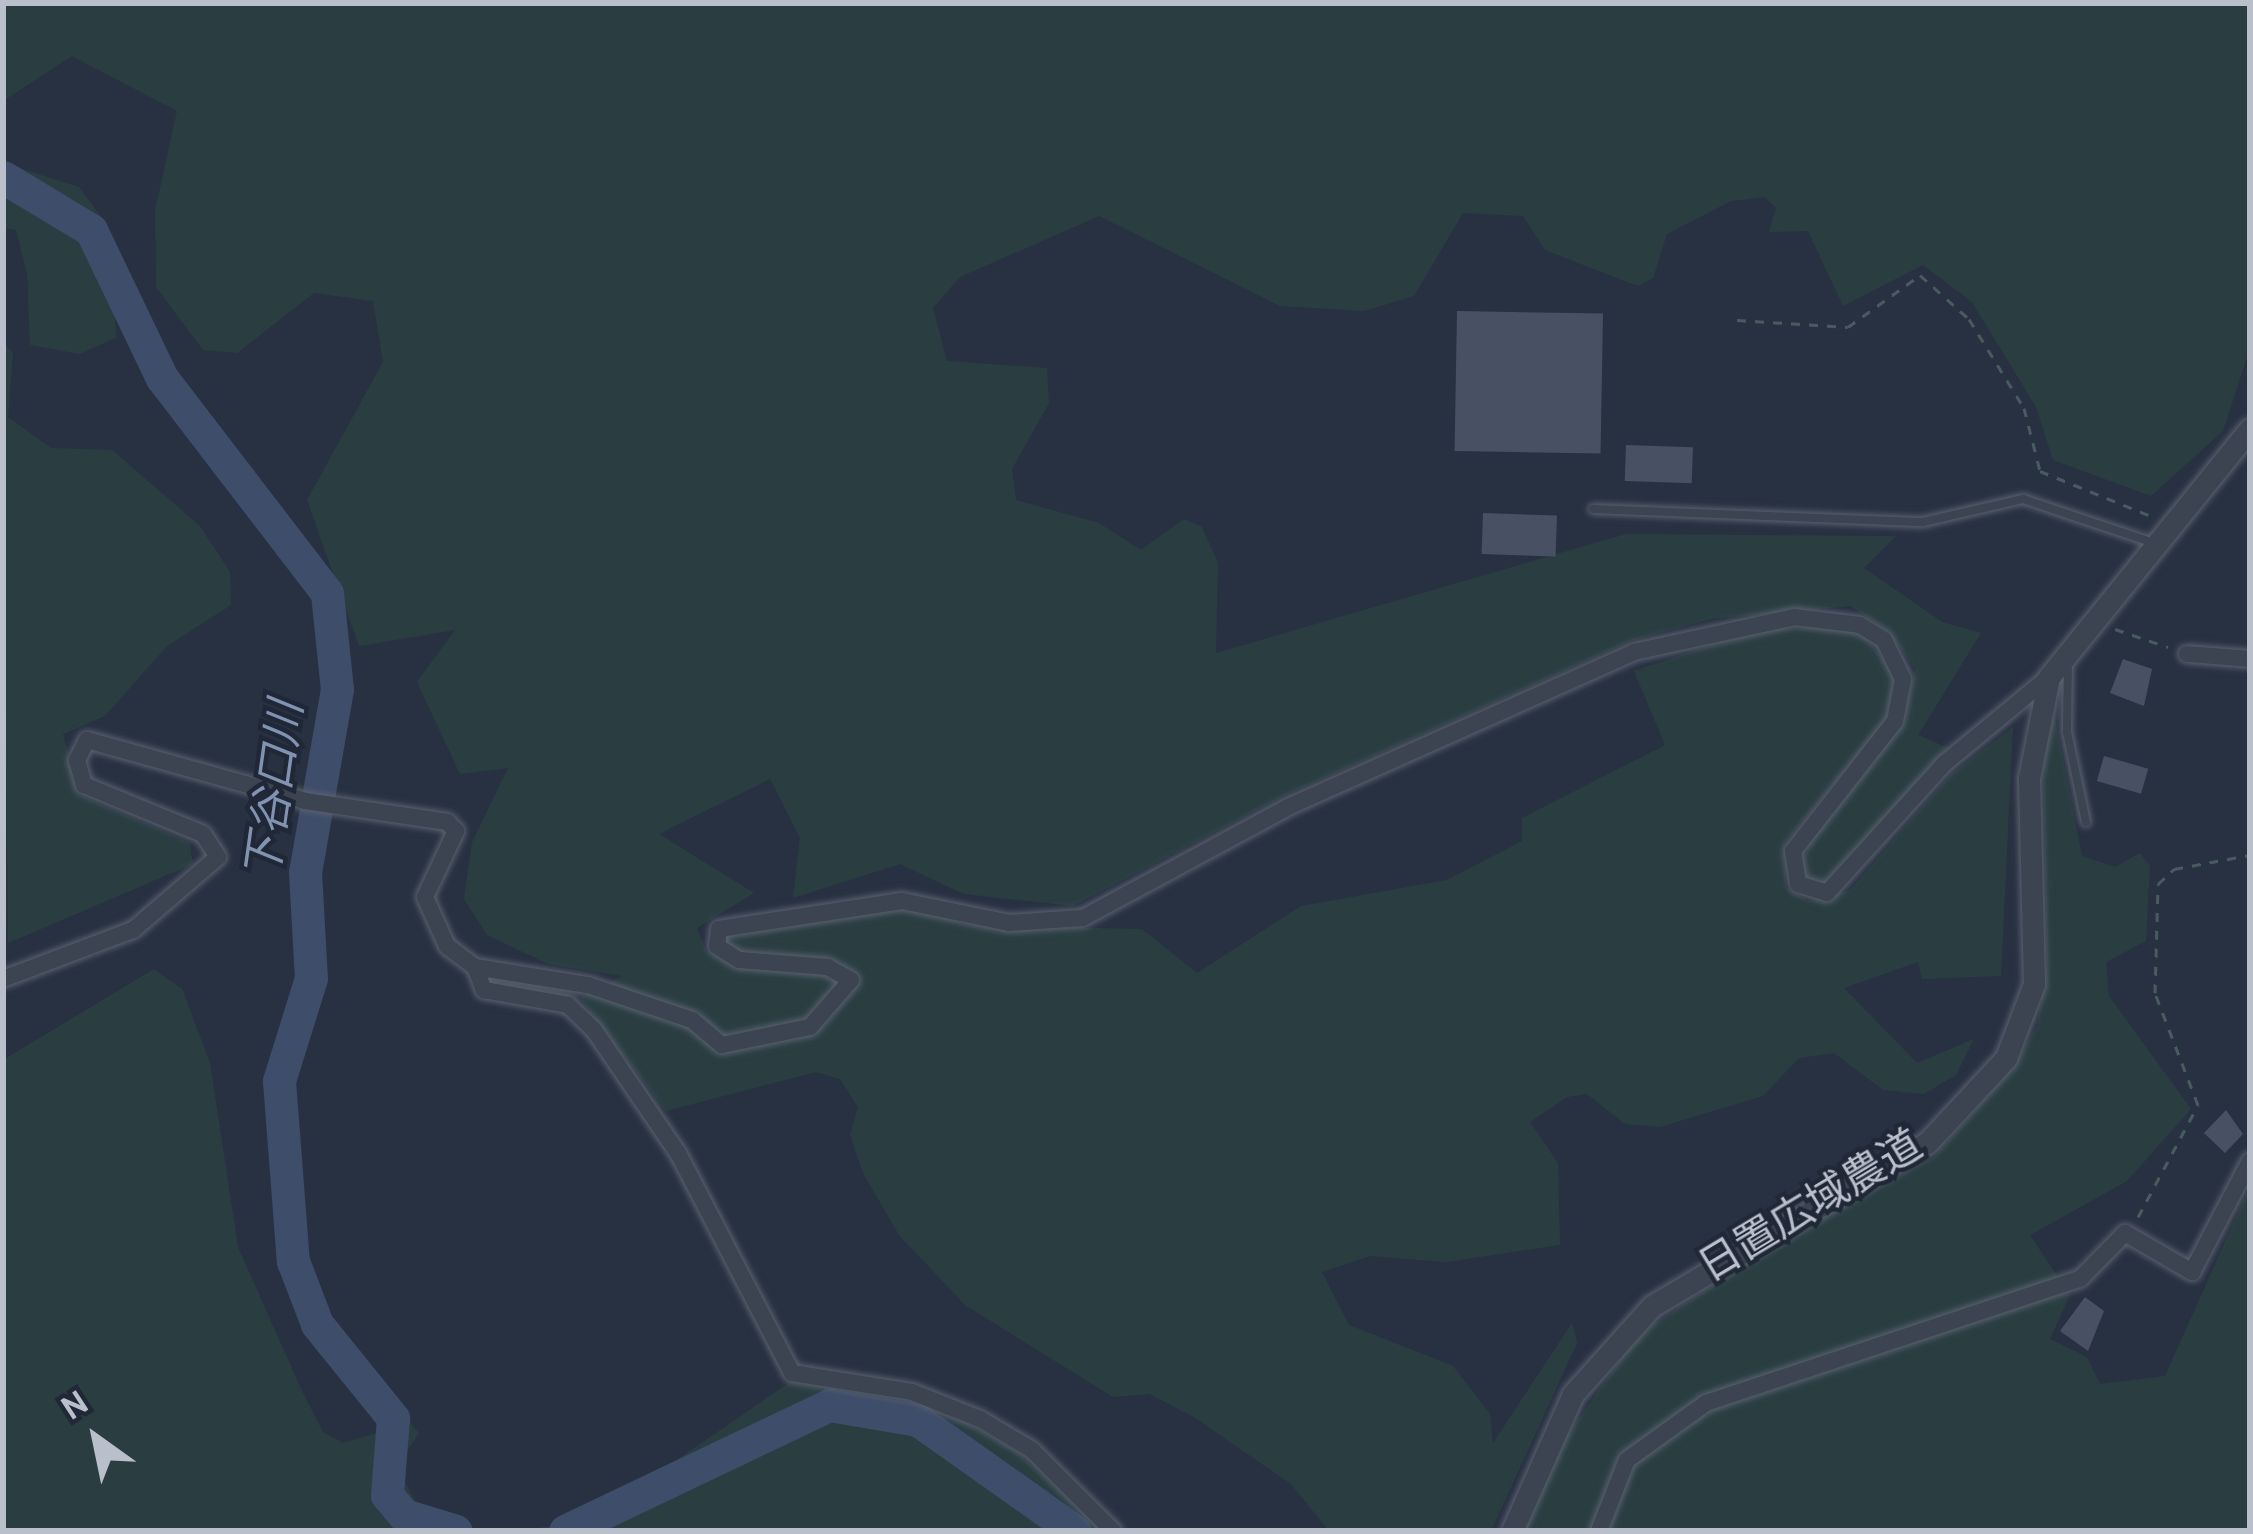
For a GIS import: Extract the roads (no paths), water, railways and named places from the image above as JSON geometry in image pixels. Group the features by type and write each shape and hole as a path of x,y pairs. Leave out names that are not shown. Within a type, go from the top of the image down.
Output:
{"street":[{"name":"日置広域農道","path":"1512,1531 1574,1394 1652,1306 1928,1142 2006,1058 2034,984 2029,778 2049,677 2064,650 2250,429"},
{"path":"475,967 587,985 692,1020 722,1045 776,1040 834,1010 851,980 828,967 739,960 717,946 718,929 902,901 1009,922 1083,918 1288,807 1634,652 1794,617 1860,625 1884,640 1903,679 1895,721 1793,851 1798,884 1827,893 1945,763 2049,677"},
{"path":"2187,654 2250,659"},
{"path":"3,979 133,930 218,857 202,834 84,785 77,760 87,740 305,801 339,804 456,831 425,915 475,967 484,990 568,1005 594,1030 678,1153 792,1373 912,1391 980,1419 1032,1450 1113,1531"},
{"path":"1598,1531 1627,1460 1706,1403 2081,1278 2125,1233 2192,1272 2250,1161"}],"lane":[{"path":"1593,508 1923,522 2023,499 2153,543"},
{"path":"2064,650 2086,822"}],"waterway":[{"name":"下谷口川","path":"3,177 91,230 162,378 327,593 337,689 305,872 311,978 279,1081 293,1261 317,1324 393,1418 387,1495 404,1515 456,1531"},
{"name":"下谷口川","path":"565,1531 829,1405 918,1420 1075,1531"}]}
